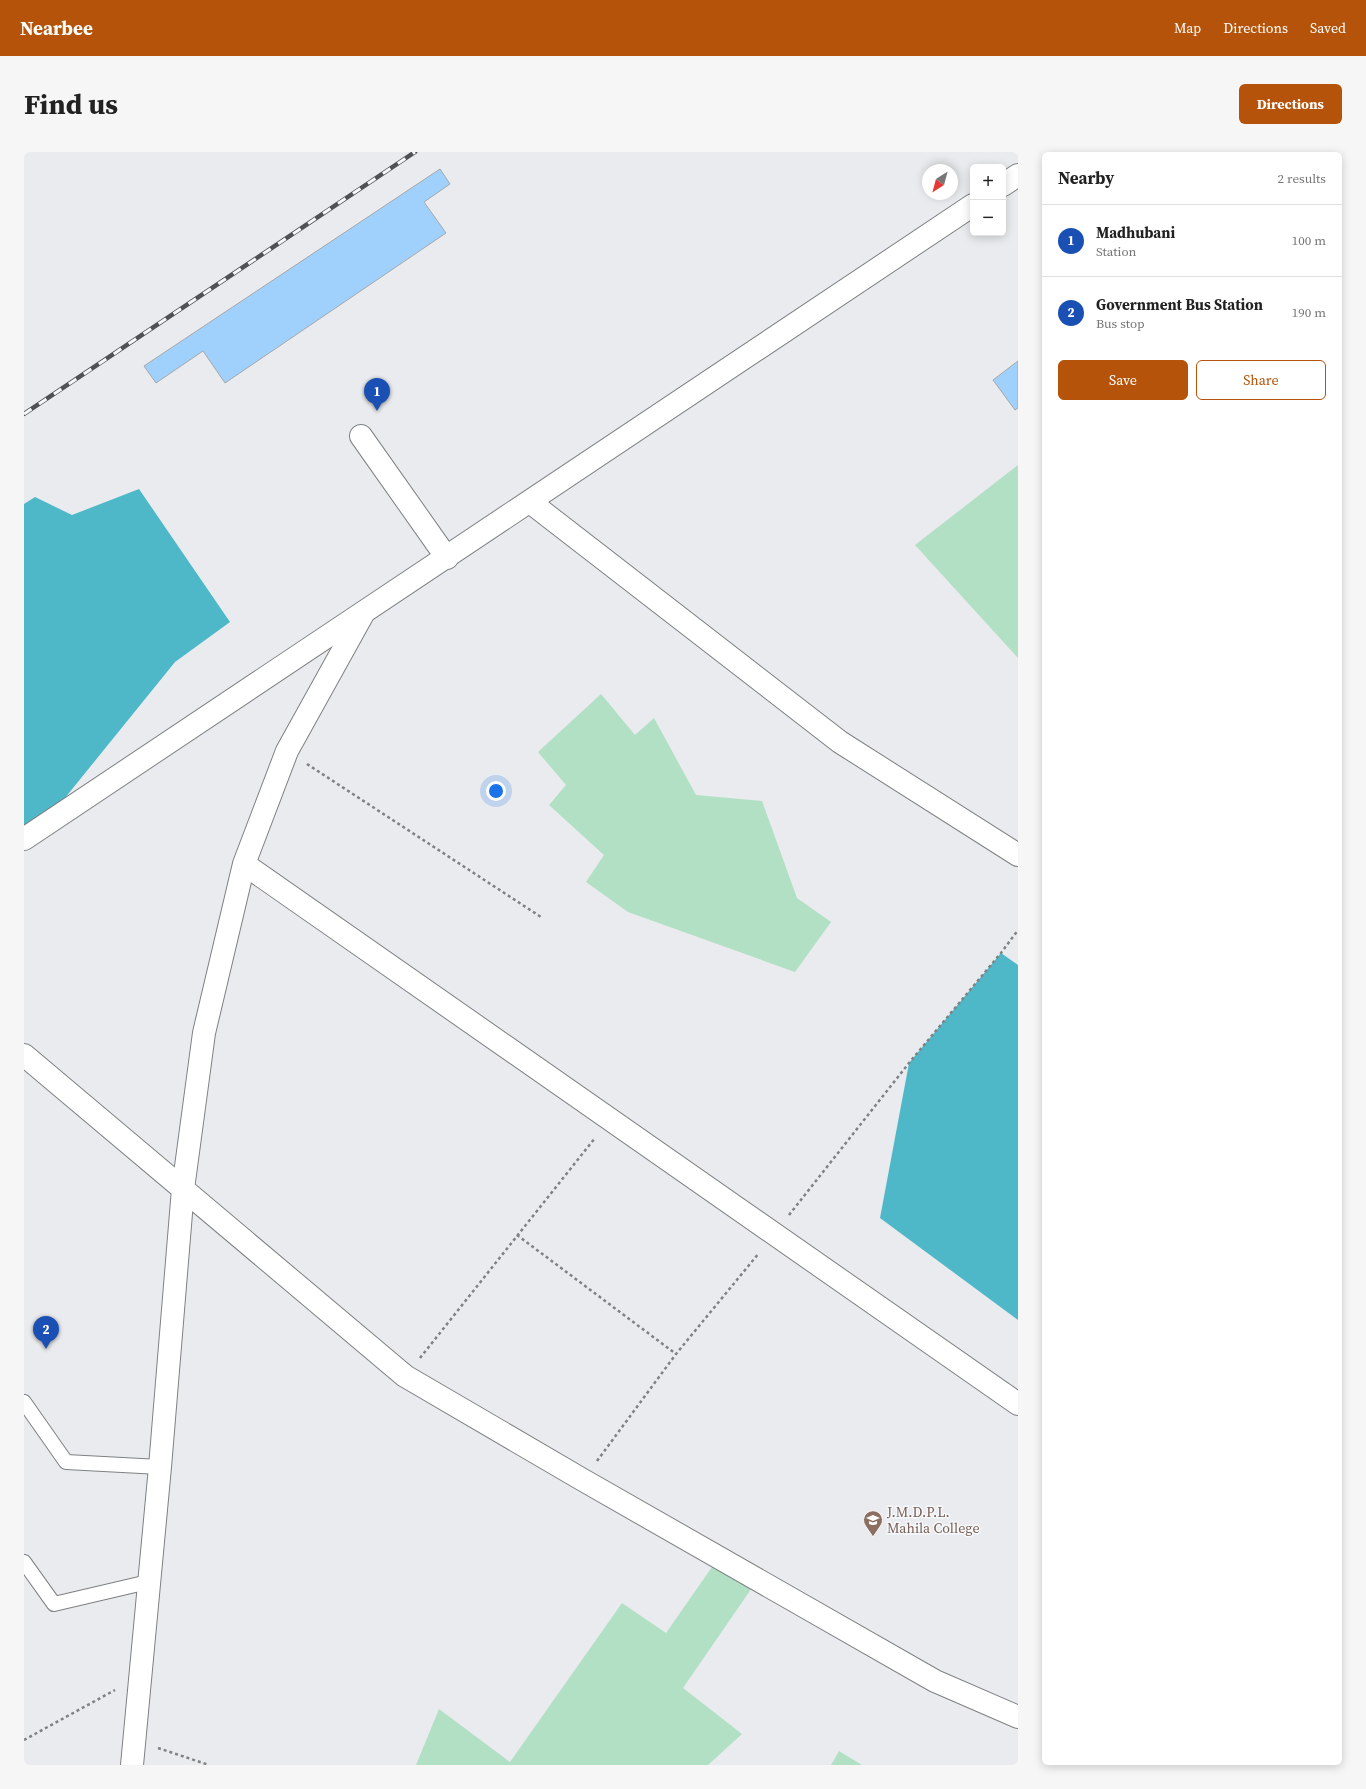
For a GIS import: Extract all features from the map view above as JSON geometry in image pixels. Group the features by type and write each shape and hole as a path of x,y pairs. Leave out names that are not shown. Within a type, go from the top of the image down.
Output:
{"street":[{"path":"1006,183 1018,175"},
{"path":"24,839 447,558 970,207"},
{"path":"362,436 447,558"},
{"path":"530,502 840,742 1018,855"},
{"path":"132,1765 139,1677 160,1467 183,1188 204,1033 244,864 287,751 363,614"},
{"path":"244,864 775,1233 1018,1404"},
{"path":"24,1055 405,1376 583,1480 935,1680 1018,1717"}],"lane":[{"path":"24,1402 66,1462 160,1467"},
{"path":"24,1562 54,1604 148,1582"}],"path":[{"path":"287,751 541,917"},
{"path":"583,1480 676,1354 775,1233 909,1063 1018,930"},
{"path":"405,1376 610,1119"},
{"path":"517,1235 676,1354"},
{"path":"24,1740 139,1677"},
{"path":"134,1740 209,1765"}],"green space":[{"path":"1018,465 1018,658 915,545"},
{"path":"601,694 635,735 654,718 696,795 762,801 797,898 831,922 795,972 628,912 586,882 604,855 549,805 566,785 538,752"},
{"path":"719,1557 758,1579 683,1688 742,1734 708,1765 416,1765 439,1709 510,1762 622,1603 666,1633"},
{"path":"839,1751 862,1765 831,1765"}],"water":[{"path":"139,489 230,622 175,662 39,830 24,839 24,504 35,497 72,515"},
{"path":"1001,953 1018,965 1018,1320 880,1218 909,1063"}],"building":[{"path":"440,169 450,184 424,202 446,233 225,383 203,351 156,383 144,366"},
{"path":"1018,361 1018,408 1015,410 993,380"}],"railway":[{"path":"24,414 415,152"}],"place":[{"name":"Madhubani","path":"377,411"},
{"name":"Government Bus Station","path":"46,1349"},
{"name":"J.M.D.P.L. Mahila College","path":"873,1537"}]}
